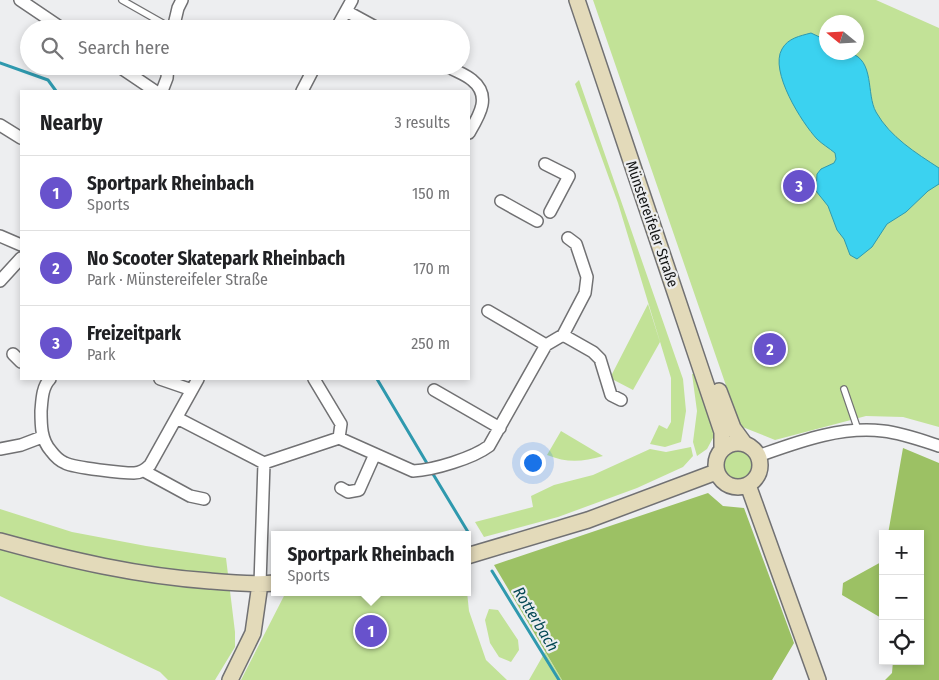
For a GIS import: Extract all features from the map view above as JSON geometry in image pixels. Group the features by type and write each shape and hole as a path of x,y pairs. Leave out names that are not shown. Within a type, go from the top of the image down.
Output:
{"main road":[{"name":"Münstereifeler Straße","path":"576,0 722,432 722,448"},
{"name":"Münstereifeler Straße","path":"584,0 709,365 733,428 744,443"},
{"path":"736,442 744,443 754,450 758,456 759,471 756,478 748,485 740,487 730,486 716,472 715,463 717,455 722,448 736,442"},
{"path":"471,555 588,520 716,472"},
{"path":"748,485 818,680"},
{"path":"0,541 95,566 166,578 267,584 253,632 230,680"}],"street":[{"path":"20,0 50,20"},
{"path":"175,20 182,0"},
{"path":"341,20 349,5 368,20"},
{"path":"131,75 154,90"},
{"path":"162,90 167,75"},
{"path":"303,90 311,75"},
{"path":"464,75 473,80 481,92 484,104 470,131"},
{"path":"0,126 20,137"},
{"path":"545,164 568,176 550,212"},
{"path":"501,201 537,222"},
{"path":"0,236 20,245"},
{"path":"177,418 264,463 339,438 413,471 425,470 481,452 489,446 500,428 546,345 563,335 586,293 587,277 576,244 568,238"},
{"path":"0,281 20,259"},
{"path":"488,311 546,345"},
{"path":"563,335 593,352 600,359 611,395 621,400"},
{"path":"45,380 42,400 42,437 50,450 64,463 134,473 144,471 150,465 197,380"},
{"path":"163,380 192,390"},
{"path":"315,380 341,424 339,438"},
{"path":"434,390 500,428"},
{"path":"758,456 820,435 858,430 883,431 912,437 939,446"},
{"path":"0,449 21,446 42,437"},
{"path":"341,488 348,492 358,490 375,454"},
{"path":"264,463 267,584"},
{"path":"144,471 190,496 204,499"}],"lane":[{"path":"122,0 157,20"},
{"path":"844,390 858,430"}],"green space":[{"path":"593,0 876,0 939,28 939,427 903,417 866,416 775,440 740,426"},
{"path":"579,80 683,379 686,411 681,442 665,447 650,444 659,425 667,429 671,422 671,378 618,203 575,84"},
{"path":"648,304 660,342 633,390 610,378"},
{"path":"699,372 721,432 714,436 707,449 697,456 693,442 697,411 692,374"},
{"path":"561,431 603,456 575,461 547,455"},
{"path":"691,447 693,456 683,467 637,488 558,517 484,537 475,522 533,507 531,496 554,485 593,475 650,449 666,452"},
{"path":"737,448 749,453 754,465 749,477 737,482 725,477 720,465 725,453"},
{"path":"903,448 939,463 939,680 885,680 892,673 893,665 924,665 924,530 889,530"},
{"path":"708,493 723,506 744,508 794,643 772,680 562,680 494,565"},
{"path":"0,509 72,532 226,558 235,632 235,647 215,680 168,680 160,672 0,596"},
{"path":"879,563 879,617 842,595 843,583"},
{"path":"284,596 467,596 469,611 486,660 507,680 241,680"},
{"path":"489,609 498,610 518,640 519,650 511,662 499,657 490,643 485,620"},
{"path":"545,652 562,680 529,680"}],"water":[{"path":"811,33 819,37 819,60 860,60 867,70 873,105 882,121 904,144 939,168 939,184 928,191 906,212 887,224 872,247 857,259 850,255 844,239 837,230 828,206 816,191 817,174 821,169 834,163 836,159 835,153 817,139 803,121 783,83 779,59 785,45 795,38"}],"waterway":[{"name":"Rotterbach","path":"0,63 20,70"},
{"name":"Rotterbach","path":"34,75 48,80 55,90"},
{"name":"Rotterbach","path":"378,380 428,465"},
{"name":"Rotterbach","path":"433,474 467,531"},
{"name":"Rotterbach","path":"492,571 559,680"}],"place":[{"name":"Freizeitpark","path":"799,186"},
{"name":"No Scooter Skatepark Rheinbach","path":"770,349"},
{"name":"Sportpark Rheinbach","path":"371,631"}]}
